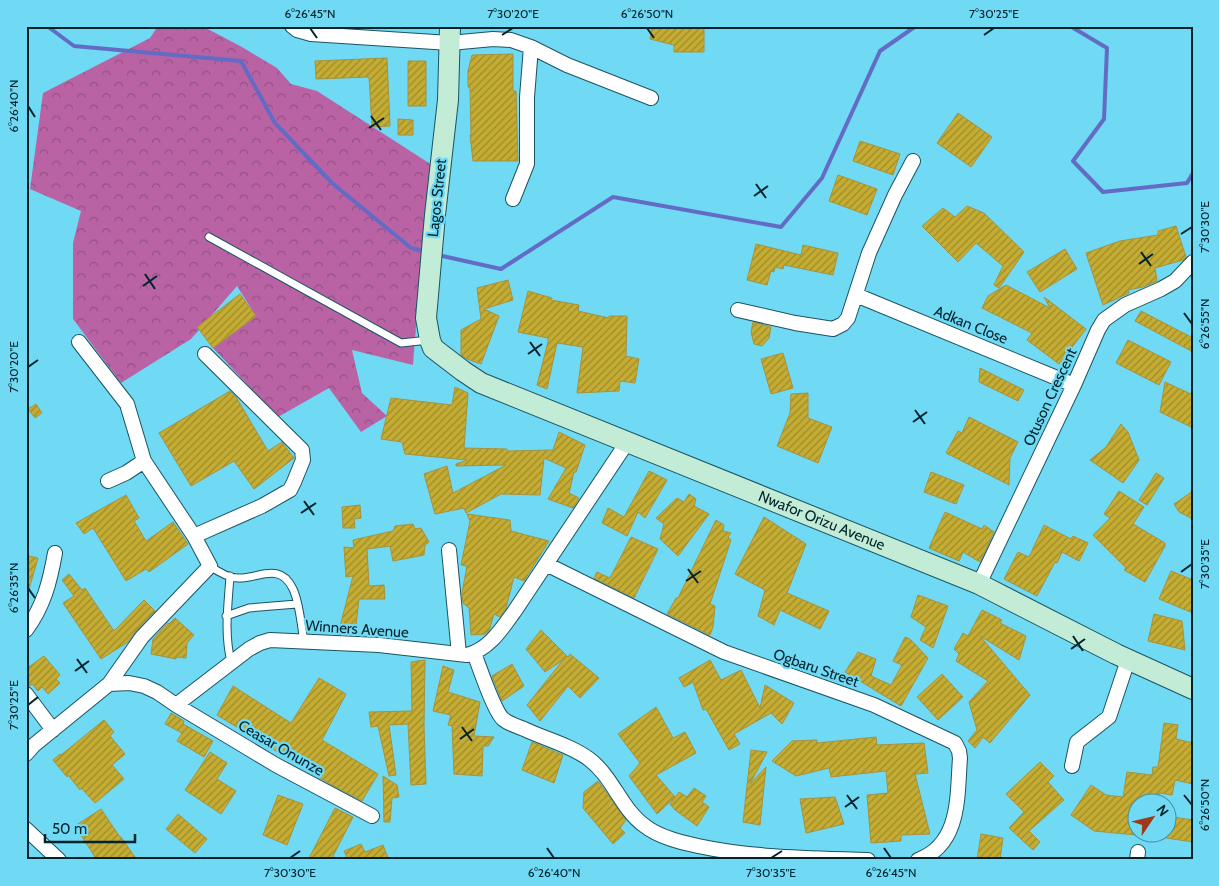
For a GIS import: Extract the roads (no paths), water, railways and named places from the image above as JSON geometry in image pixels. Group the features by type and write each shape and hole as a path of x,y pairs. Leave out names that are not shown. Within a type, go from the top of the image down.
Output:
{"street":[{"path":"292,26 297,30 311,34 450,35 511,40 532,47 567,65 651,98"},
{"name":"Lagos Street","path":"430,340 426,318 448,100 450,35"},
{"path":"513,198 527,164 527,97 532,47"},
{"path":"738,310 795,323 833,329 843,324 848,318 862,270 895,194 913,161"},
{"name":"Otuson Crescent","path":"979,584 1104,320 1125,305 1175,281 1193,262"},
{"name":"Adkan Close","path":"856,295 1074,385"},
{"name":"Nwafor Orizu Avenue","path":"430,340 433,348 481,383 979,584 1128,660 1191,685"},
{"path":"26,754 34,745 109,684 142,637 210,566 194,536 144,461 127,404 79,342"},
{"path":"194,536 262,506 290,490 303,460 302,450 205,354"},
{"path":"628,441 514,612 496,635 485,646 474,653 502,718 577,752 590,760 601,771 635,818 646,828 680,842 712,849 781,857 868,860"},
{"path":"108,481 126,473 144,461"},
{"path":"449,550 459,654"},
{"path":"26,630 40,609 45,596 55,553"},
{"name":"Ogbaru Street","path":"546,564 724,652 874,705 955,743 959,750 960,758 954,820 948,836 941,847 934,853 918,860"},
{"name":"Winners Avenue","path":"176,705 249,648 270,640 379,645 467,655 474,653"},
{"path":"1072,766 1077,742 1109,717 1128,660"},
{"path":"109,684 128,683 144,686 176,705"},
{"path":"26,694 52,730"},
{"name":"Ceasar Onunze","path":"176,705 276,765 372,816"},
{"path":"26,829 59,860"}],"lane":[{"path":"209,237 401,343 430,340"},
{"path":"210,566 237,578 269,572 282,575 292,588 304,642"},
{"path":"230,576 226,616 226,641 231,662"},
{"path":"226,616 249,608 297,604"}],"waterway":[{"path":"47,26 74,46 241,61 275,123 332,183 411,248 427,252"},
{"path":"438,255 501,269 613,197 781,227 822,178 880,51 916,26"},
{"path":"1070,26 1107,48 1104,119 1073,161 1103,192 1187,183 1193,173"}]}
